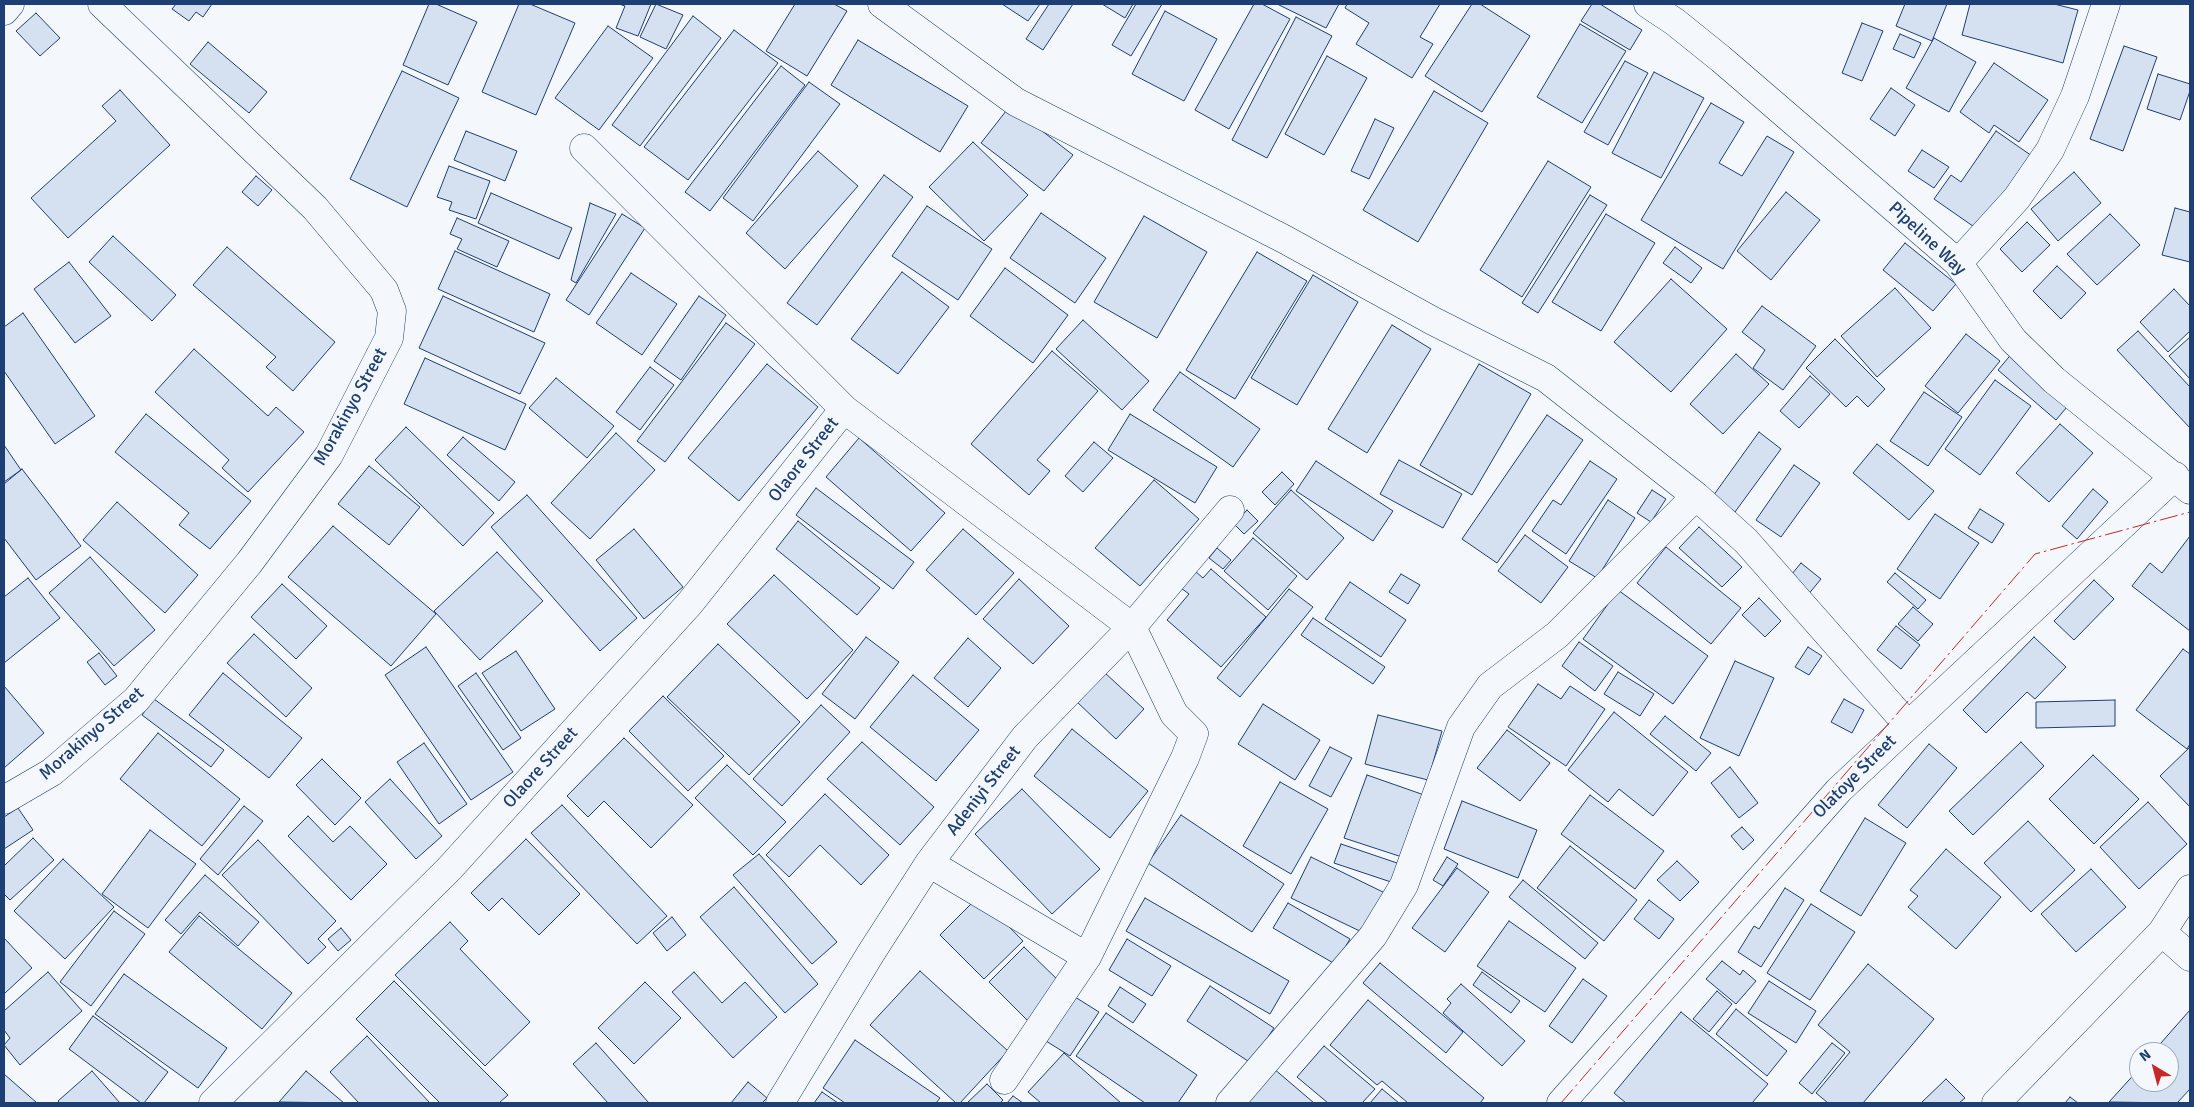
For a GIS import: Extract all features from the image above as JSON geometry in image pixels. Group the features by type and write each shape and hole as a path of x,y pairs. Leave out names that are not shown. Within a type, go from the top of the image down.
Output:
{"street":[{"path":"4,11 10,4"},
{"name":"Morakinyo Street","path":"4,800 52,772 136,700 249,563 329,455 389,338 392,311 384,290 315,208 102,4"},
{"path":"882,4 1016,102 1284,239 1432,321 1546,378 1696,496 1746,541 1908,725"},
{"name":"Pipeline Way","path":"1648,4 1675,22 1721,59 1958,263 2013,340 2054,380 2182,483"},
{"path":"1958,263 2017,198 2050,150 2074,96 2106,4"},
{"path":"584,148 844,409 1132,627 1174,714 1194,734 1186,758 1087,957 1004,1080"},
{"name":"Olaore Street","path":"213,1103 449,868 690,603 844,409"},
{"name":"Olatoye Street","path":"1561,1103 1839,790 1908,725 2182,483"},
{"path":"1230,1103 1372,936 1400,892 1461,727 1490,686 1557,635 1696,496"},
{"name":"Adeniyi Street","path":"780,1103 929,862 1025,738 1132,627 1230,510"},
{"path":"929,862 1087,957"},
{"path":"1996,1103 2162,932 2190,889"},
{"path":"2162,932 2190,956"}],"building":[{"path":"176,4 212,4 203,17 196,12 189,21 172,9"},
{"path":"429,4 436,4 477,22 448,85 403,65"},
{"path":"519,4 530,4 575,23 536,115 482,92"},
{"path":"619,4 651,4 638,36 616,28 625,6"},
{"path":"656,4 683,15 666,49 640,37"},
{"path":"795,4 834,4 847,11 807,76 766,51"},
{"path":"1002,4 1040,4 1028,21"},
{"path":"1049,4 1073,4 1043,50 1026,39"},
{"path":"1102,4 1133,4 1125,18"},
{"path":"1136,4 1162,4 1131,56 1112,45"},
{"path":"1254,4 1262,4 1290,19 1229,129 1195,110"},
{"path":"1277,4 1339,4 1326,28"},
{"path":"1347,4 1440,4 1420,37 1433,44 1412,78 1356,44 1369,23 1345,8"},
{"path":"1472,4 1480,4 1530,36 1482,112 1425,76"},
{"path":"1592,4 1600,4 1642,30 1630,50 1581,21"},
{"path":"1905,4 1947,4 1932,41 1896,26"},
{"path":"1970,4 2054,4 2078,10 2063,63 1962,35"},
{"path":"1165,11 1217,39 1184,101 1132,74"},
{"path":"36,13 60,38 40,56 16,31"},
{"path":"693,16 721,38 640,146 612,125"},
{"path":"1296,17 1332,36 1267,158 1232,140"},
{"path":"1862,23 1883,31 1862,81 1842,73"},
{"path":"1580,24 1626,51 1582,123 1537,97"},
{"path":"608,26 653,58 599,130 555,98"},
{"path":"734,30 778,63 688,180 644,147"},
{"path":"1900,34 1921,43 1914,58 1893,49"},
{"path":"1934,38 1976,62 1949,112 1906,88"},
{"path":"858,40 968,106 940,152 831,85"},
{"path":"208,42 267,92 249,113 190,64"},
{"path":"2124,46 2157,57 2123,151 2090,139"},
{"path":"1327,56 1367,78 1324,155 1285,134"},
{"path":"1625,61 1648,73 1608,145 1584,132"},
{"path":"1994,63 2048,100 2019,142 1994,125 1989,133 1960,112"},
{"path":"781,66 805,85 710,211 685,192"},
{"path":"402,71 459,98 407,207 350,179"},
{"path":"1654,72 1704,98 1661,178 1612,153"},
{"path":"2158,74 2190,84 2190,91 2180,120 2147,109"},
{"path":"809,82 840,104 753,221 723,198"},
{"path":"1891,88 1915,105 1895,136 1870,119"},
{"path":"120,90 170,145 68,238 31,198 116,121 102,106"},
{"path":"1434,91 1488,123 1418,242 1363,210"},
{"path":"1711,103 1744,122 1719,163 1742,176 1767,136 1794,152 1723,269 1641,220"},
{"path":"1010,106 1073,155 1044,191 981,143"},
{"path":"1375,119 1394,128 1369,179 1351,171"},
{"path":"466,131 517,151 505,181 454,160"},
{"path":"1996,131 2032,156 1980,231 1934,199 1951,175 1961,182"},
{"path":"973,142 1028,195 984,241 929,187"},
{"path":"1922,150 1949,167 1934,188 1908,171"},
{"path":"818,151 858,186 785,269 746,233"},
{"path":"1548,161 1591,187 1522,297 1480,270"},
{"path":"449,166 490,181 476,219 449,210 452,202 437,197"},
{"path":"2074,172 2101,203 2058,241 2031,209"},
{"path":"884,175 913,197 817,325 787,303"},
{"path":"256,176 272,190 258,206 242,192"},
{"path":"1786,192 1820,220 1771,280 1737,251"},
{"path":"491,193 572,228 559,259 478,223"},
{"path":"1590,195 1607,205 1538,313 1522,303"},
{"path":"590,203 616,214 576,283 571,280"},
{"path":"927,206 992,249 958,300 892,256"},
{"path":"2175,208 2190,212 2190,262 2162,255"},
{"path":"1041,213 1106,258 1075,303 1010,258"},
{"path":"622,214 645,228 589,315 566,300"},
{"path":"1606,214 1655,243 1601,331 1552,302"},
{"path":"2110,214 2140,245 2097,285 2067,254"},
{"path":"1144,216 1207,252 1157,338 1094,302"},
{"path":"457,218 509,241 497,267 457,249 462,239 450,234"},
{"path":"2027,222 2050,245 2022,272 2000,249"},
{"path":"113,236 176,295 152,321 89,262"},
{"path":"1905,243 1956,284 1933,311 1883,270"},
{"path":"227,247 335,342 293,391 266,367 276,357 193,285"},
{"path":"1675,247 1702,268 1691,283 1663,263"},
{"path":"455,251 550,294 534,332 438,289"},
{"path":"1257,252 1307,281 1235,399 1186,370"},
{"path":"69,262 111,316 75,343 34,289"},
{"path":"2057,266 2086,293 2061,319 2033,291"},
{"path":"1005,268 1068,315 1033,363 970,316"},
{"path":"902,272 949,307 898,374 851,339"},
{"path":"631,273 677,304 642,355 596,323"},
{"path":"1313,275 1358,302 1297,405 1251,378"},
{"path":"1671,279 1727,329 1671,392 1614,342"},
{"path":"1895,288 1931,328 1877,377 1841,336"},
{"path":"2174,289 2190,306 2190,331 2168,352 2140,322"},
{"path":"443,296 545,343 520,394 419,348"},
{"path":"699,296 726,315 681,380 654,361"},
{"path":"1762,306 1816,346 1783,390 1753,368 1765,350 1742,332"},
{"path":"23,313 95,416 55,444 4,371 4,327"},
{"path":"1083,320 1149,381 1122,410 1056,349"},
{"path":"726,323 755,344 665,462 637,441"},
{"path":"1392,325 1431,349 1367,453 1328,429"},
{"path":"2138,331 2190,387 2190,428 2117,350"},
{"path":"1966,334 2000,361 1958,413 1925,386"},
{"path":"2190,337 2190,379 2169,356"},
{"path":"1835,339 1885,389 1868,407 1857,396 1846,407 1806,368"},
{"path":"194,349 268,416 276,407 304,432 248,492 222,468 229,460 155,392"},
{"path":"1052,351 1098,391 1037,460 1050,471 1029,495 971,444"},
{"path":"2014,351 2072,401 2056,420 1998,370"},
{"path":"1736,354 1769,384 1723,434 1690,404"},
{"path":"425,358 526,404 505,450 404,404"},
{"path":"767,364 818,407 739,501 688,458"},
{"path":"1479,364 1531,394 1472,495 1420,465"},
{"path":"650,367 674,385 640,430 616,412"},
{"path":"1180,372 1260,429 1233,467 1153,410"},
{"path":"1810,376 1830,394 1799,428 1780,411"},
{"path":"556,378 614,426 587,458 529,408"},
{"path":"1995,380 2031,406 1980,475 1945,449"},
{"path":"1924,392 1962,417 1928,466 1890,441"},
{"path":"146,414 251,501 210,549 179,525 189,513 115,452"},
{"path":"1130,414 1217,467 1195,503 1108,450"},
{"path":"1547,415 1583,440 1497,563 1462,539"},
{"path":"2060,424 2093,453 2049,502 2016,473"},
{"path":"406,427 494,513 463,546 375,460"},
{"path":"1759,432 1781,449 1735,512 1713,496"},
{"path":"616,433 655,470 590,539 551,503"},
{"path":"463,437 515,482 499,501 447,455"},
{"path":"859,438 945,513 911,551 826,477"},
{"path":"1094,442 1113,458 1083,492 1065,476"},
{"path":"1877,444 1934,491 1909,520 1853,473"},
{"path":"4,445 21,470 4,482"},
{"path":"1399,460 1462,494 1443,528 1380,494"},
{"path":"1316,461 1393,511 1373,541 1296,491"},
{"path":"1590,461 1617,479 1566,554 1532,531 1553,500 1561,505"},
{"path":"1794,465 1820,483 1781,537 1756,520"},
{"path":"369,466 420,507 389,545 338,504"},
{"path":"22,469 81,546 36,580 4,538 4,484"},
{"path":"1282,472 1294,484 1275,505 1262,492"},
{"path":"1154,480 1199,519 1140,586 1095,548"},
{"path":"816,488 914,562 893,589 796,515"},
{"path":"2093,489 2108,502 2077,539 2062,526"},
{"path":"1291,490 1344,538 1307,580 1253,533"},
{"path":"1652,490 1666,499 1651,522 1637,513"},
{"path":"527,495 637,618 600,651 491,527"},
{"path":"1608,500 1635,518 1597,578 1569,561"},
{"path":"117,502 198,575 165,613 83,540"},
{"path":"1980,509 2004,524 1992,543 1968,528"},
{"path":"1247,510 1258,521 1244,534 1234,524"},
{"path":"1935,514 1979,543 1940,599 1897,569"},
{"path":"798,521 880,588 857,615 776,549"},
{"path":"333,526 436,614 391,666 288,577"},
{"path":"1699,527 1742,567 1722,587 1679,548"},
{"path":"634,529 683,587 644,619 596,560"},
{"path":"963,529 1014,573 976,615 926,570"},
{"path":"1525,535 1568,567 1541,603 1498,571"},
{"path":"2190,536 2190,631 2132,586 2150,563 2162,573"},
{"path":"1253,538 1297,576 1268,610 1224,571"},
{"path":"1666,547 1741,608 1711,644 1637,583"},
{"path":"1217,548 1231,560 1223,569 1209,558"},
{"path":"497,552 543,601 480,660 434,611"},
{"path":"90,557 155,630 114,666 49,593"},
{"path":"1801,563 1821,579 1807,596 1787,580"},
{"path":"1211,569 1266,617 1221,667 1167,620 1189,594 1181,588 1195,571 1203,578"},
{"path":"1895,573 1926,600 1918,609 1887,582"},
{"path":"1401,574 1420,585 1408,604 1389,592"},
{"path":"774,575 853,650 807,699 727,624"},
{"path":"28,578 60,618 4,663 4,597"},
{"path":"1019,579 1069,626 1033,664 983,619"},
{"path":"2094,580 2114,599 2074,640 2054,621"},
{"path":"1350,582 1406,620 1381,657 1325,619"},
{"path":"282,584 327,626 296,659 251,617"},
{"path":"1289,589 1313,607 1240,697 1217,678"},
{"path":"1618,590 1708,656 1673,704 1583,639"},
{"path":"1759,598 1781,621 1765,637 1742,615"},
{"path":"1913,607 1933,624 1918,641 1898,624"},
{"path":"1313,618 1385,667 1373,684 1301,635"},
{"path":"1896,626 1920,645 1901,669 1877,650"},
{"path":"254,634 312,688 286,717 227,663"},
{"path":"866,637 899,662 855,719 822,694"},
{"path":"2034,637 2066,667 2035,699 2027,692 1986,733 1963,710"},
{"path":"968,638 1001,668 968,707 934,678"},
{"path":"1579,642 1613,666 1595,691 1562,666"},
{"path":"718,644 800,722 749,775 667,697"},
{"path":"426,647 513,772 471,800 385,675"},
{"path":"1808,647 1822,656 1809,675 1795,667"},
{"path":"2183,649 2190,654 2190,744 2187,749 2136,710"},
{"path":"516,651 555,709 521,731 482,673"},
{"path":"99,653 117,676 105,685 87,662"},
{"path":"1735,661 1774,678 1739,756 1700,738"},
{"path":"1104,672 1144,709 1116,739 1076,701"},
{"path":"1618,672 1654,694 1640,716 1604,694"},
{"path":"223,673 302,738 269,778 189,715"},
{"path":"476,673 521,738 503,750 458,686"},
{"path":"913,675 979,730 936,781 870,727"},
{"path":"1538,684 1561,699 1570,686 1605,709 1566,766 1508,727"},
{"path":"4,686 44,733 4,768"},
{"path":"663,696 724,756 688,791 629,731"},
{"path":"154,699 224,750 211,767 142,715"},
{"path":"1844,699 1864,710 1852,733 1831,722"},
{"path":"2115,700 2115,726 2036,728 2036,702"},
{"path":"1263,704 1320,740 1295,780 1238,744"},
{"path":"821,705 850,732 782,806 753,779"},
{"path":"1614,712 1688,772 1653,816 1619,789 1608,802 1568,770"},
{"path":"1378,715 1442,731 1428,780 1365,764"},
{"path":"1665,716 1711,753 1696,771 1650,734"},
{"path":"1072,729 1148,791 1110,838 1034,776"},
{"path":"1507,730 1550,763 1520,801 1477,768"},
{"path":"158,733 240,799 202,846 120,779"},
{"path":"624,738 693,805 651,848 604,801 588,817 567,796"},
{"path":"862,742 934,807 900,845 827,779"},
{"path":"2021,742 2044,766 1973,835 1949,811"},
{"path":"424,743 467,804 439,824 397,762"},
{"path":"1929,744 1957,768 1907,828 1878,805"},
{"path":"1330,747 1352,758 1331,797 1309,786"},
{"path":"2190,747 2190,807 2160,776"},
{"path":"2093,755 2139,799 2094,844 2049,799"},
{"path":"322,759 361,798 335,825 296,785"},
{"path":"727,765 786,822 753,855 695,798"},
{"path":"1730,767 1758,803 1739,818 1711,783"},
{"path":"1367,775 1427,796 1405,858 1344,838"},
{"path":"390,779 442,836 416,859 365,802"},
{"path":"1280,782 1328,809 1291,874 1243,846"},
{"path":"1022,789 1100,869 1052,914 975,834"},
{"path":"825,794 889,855 861,885 820,845 789,877 766,855"},
{"path":"1590,795 1664,851 1635,889 1561,834"},
{"path":"1462,801 1537,830 1518,878 1444,849"},
{"path":"2148,802 2187,844 2139,889 2100,847"},
{"path":"562,805 667,916 637,944 531,833"},
{"path":"244,806 263,821 218,875 200,859"},
{"path":"18,808 33,830 4,849 4,817"},
{"path":"1181,815 1284,884 1252,932 1148,863"},
{"path":"308,816 333,842 350,826 387,864 351,900 288,836"},
{"path":"1865,818 1906,843 1861,916 1820,891"},
{"path":"2028,821 2075,870 2031,912 1984,863"},
{"path":"1742,827 1754,840 1743,850 1731,836"},
{"path":"150,830 196,864 148,928 102,894"},
{"path":"33,838 54,860 10,900 4,894 4,866"},
{"path":"526,839 580,894 539,935 502,898 489,911 471,893"},
{"path":"258,840 336,921 318,939 326,947 308,964 222,875"},
{"path":"1341,844 1400,864 1394,883 1334,863"},
{"path":"1570,846 1637,900 1604,941 1537,888"},
{"path":"1946,849 2001,897 1956,949 1908,907 1918,896 1910,890"},
{"path":"759,854 837,942 812,964 733,875"},
{"path":"1311,857 1385,893 1366,934 1291,898"},
{"path":"1447,857 1458,864 1443,886 1433,880"},
{"path":"63,859 114,907 65,959 14,911"},
{"path":"1677,861 1699,882 1680,901 1657,880"},
{"path":"1457,868 1489,892 1445,952 1412,928"},
{"path":"2091,869 2126,907 2076,952 2041,914"},
{"path":"205,875 259,922 238,946 200,912 181,934 165,920"},
{"path":"1523,880 1598,943 1585,959 1509,897"},
{"path":"734,887 818,984 785,1013 700,917"},
{"path":"1785,888 1804,900 1761,967 1738,952 1754,926 1759,929"},
{"path":"979,896 1023,941 984,979 940,935"},
{"path":"1145,898 1289,981 1270,1014 1126,931"},
{"path":"1649,900 1674,919 1659,939 1634,919"},
{"path":"1288,903 1350,939 1335,964 1273,928"},
{"path":"1811,904 1855,932 1810,1000 1767,973"},
{"path":"114,911 145,934 91,1006 60,982"},
{"path":"199,916 292,993 262,1029 169,952"},
{"path":"672,917 686,935 667,951 653,933"},
{"path":"1509,921 1576,968 1545,1012 1477,966"},
{"path":"450,922 468,941 460,949 530,1022 485,1066 395,975"},
{"path":"341,928 351,940 338,951 328,939"},
{"path":"4,938 32,968 4,994"},
{"path":"1127,939 1171,966 1152,996 1109,970"},
{"path":"1024,947 1063,985 1028,1021 989,982"},
{"path":"1722,961 1740,975 1743,970 1756,981 1736,1004 1706,979"},
{"path":"1380,963 1463,1032 1446,1053 1363,983"},
{"path":"1868,964 1934,1019 1863,1103 1828,1103 1816,1093 1850,1052 1818,1025"},
{"path":"920,971 1008,1051 960,1103 956,1103 870,1025"},
{"path":"48,972 82,1011 20,1065 4,1045 10,1038 4,1030 4,1011"},
{"path":"694,972 722,1003 745,982 777,1017 733,1058 672,992"},
{"path":"1482,972 1520,1001 1511,1013 1473,985"},
{"path":"124,974 227,1048 198,1088 95,1014"},
{"path":"1583,979 1607,996 1572,1043 1549,1026"},
{"path":"394,981 508,1095 499,1103 440,1103 356,1019"},
{"path":"1769,981 1816,1011 1796,1043 1748,1013"},
{"path":"645,982 681,1018 634,1064 598,1028"},
{"path":"1461,984 1525,1041 1502,1066 1443,1013 1451,1003 1447,999"},
{"path":"1210,986 1274,1028 1251,1063 1187,1021"},
{"path":"1120,987 1146,1004 1133,1023 1108,1006"},
{"path":"1717,991 1732,1004 1709,1032 1693,1019"},
{"path":"1075,997 1099,1012 1070,1056 1046,1041"},
{"path":"1368,1000 1484,1098 1480,1103 1408,1103 1382,1081 1377,1085 1330,1045"},
{"path":"1736,1009 1787,1051 1767,1076 1716,1034"},
{"path":"2190,1010 2190,1089 2177,1103 2109,1102 2129,1080 2129,1092 2179,1092 2179,1042 2162,1042"},
{"path":"1681,1012 1768,1084 1752,1103 1626,1103 1614,1093"},
{"path":"1106,1013 1197,1075 1178,1103 1145,1103 1076,1056"},
{"path":"93,1016 168,1072 144,1103 141,1103 69,1049"},
{"path":"367,1036 430,1103 359,1103 330,1072"},
{"path":"855,1040 940,1098 936,1103 845,1103 823,1088"},
{"path":"596,1043 649,1103 608,1103 573,1064"},
{"path":"1832,1043 1845,1053 1812,1094 1799,1083"},
{"path":"1324,1046 1375,1089 1362,1103 1328,1103 1297,1077"},
{"path":"1064,1053 1121,1103 1041,1103 1028,1092"},
{"path":"1273,1068 1314,1103 1243,1103"},
{"path":"92,1071 120,1103 60,1103 58,1101"},
{"path":"306,1071 344,1103 279,1102"},
{"path":"4,1074 37,1103 4,1103"},
{"path":"1946,1079 1965,1098 1959,1103 1921,1103"},
{"path":"748,1082 767,1098 762,1103 731,1103"},
{"path":"987,1084 1003,1100 1000,1103 967,1103"},
{"path":"1382,1089 1399,1103 1370,1103"},
{"path":"822,1092 838,1103 814,1103"},
{"path":"1013,1096 1023,1103 1007,1103"},
{"path":"2070,1097 2078,1103 2065,1103"}],"power":[{"path":"1561,1103 2035,554 2190,512"}]}
